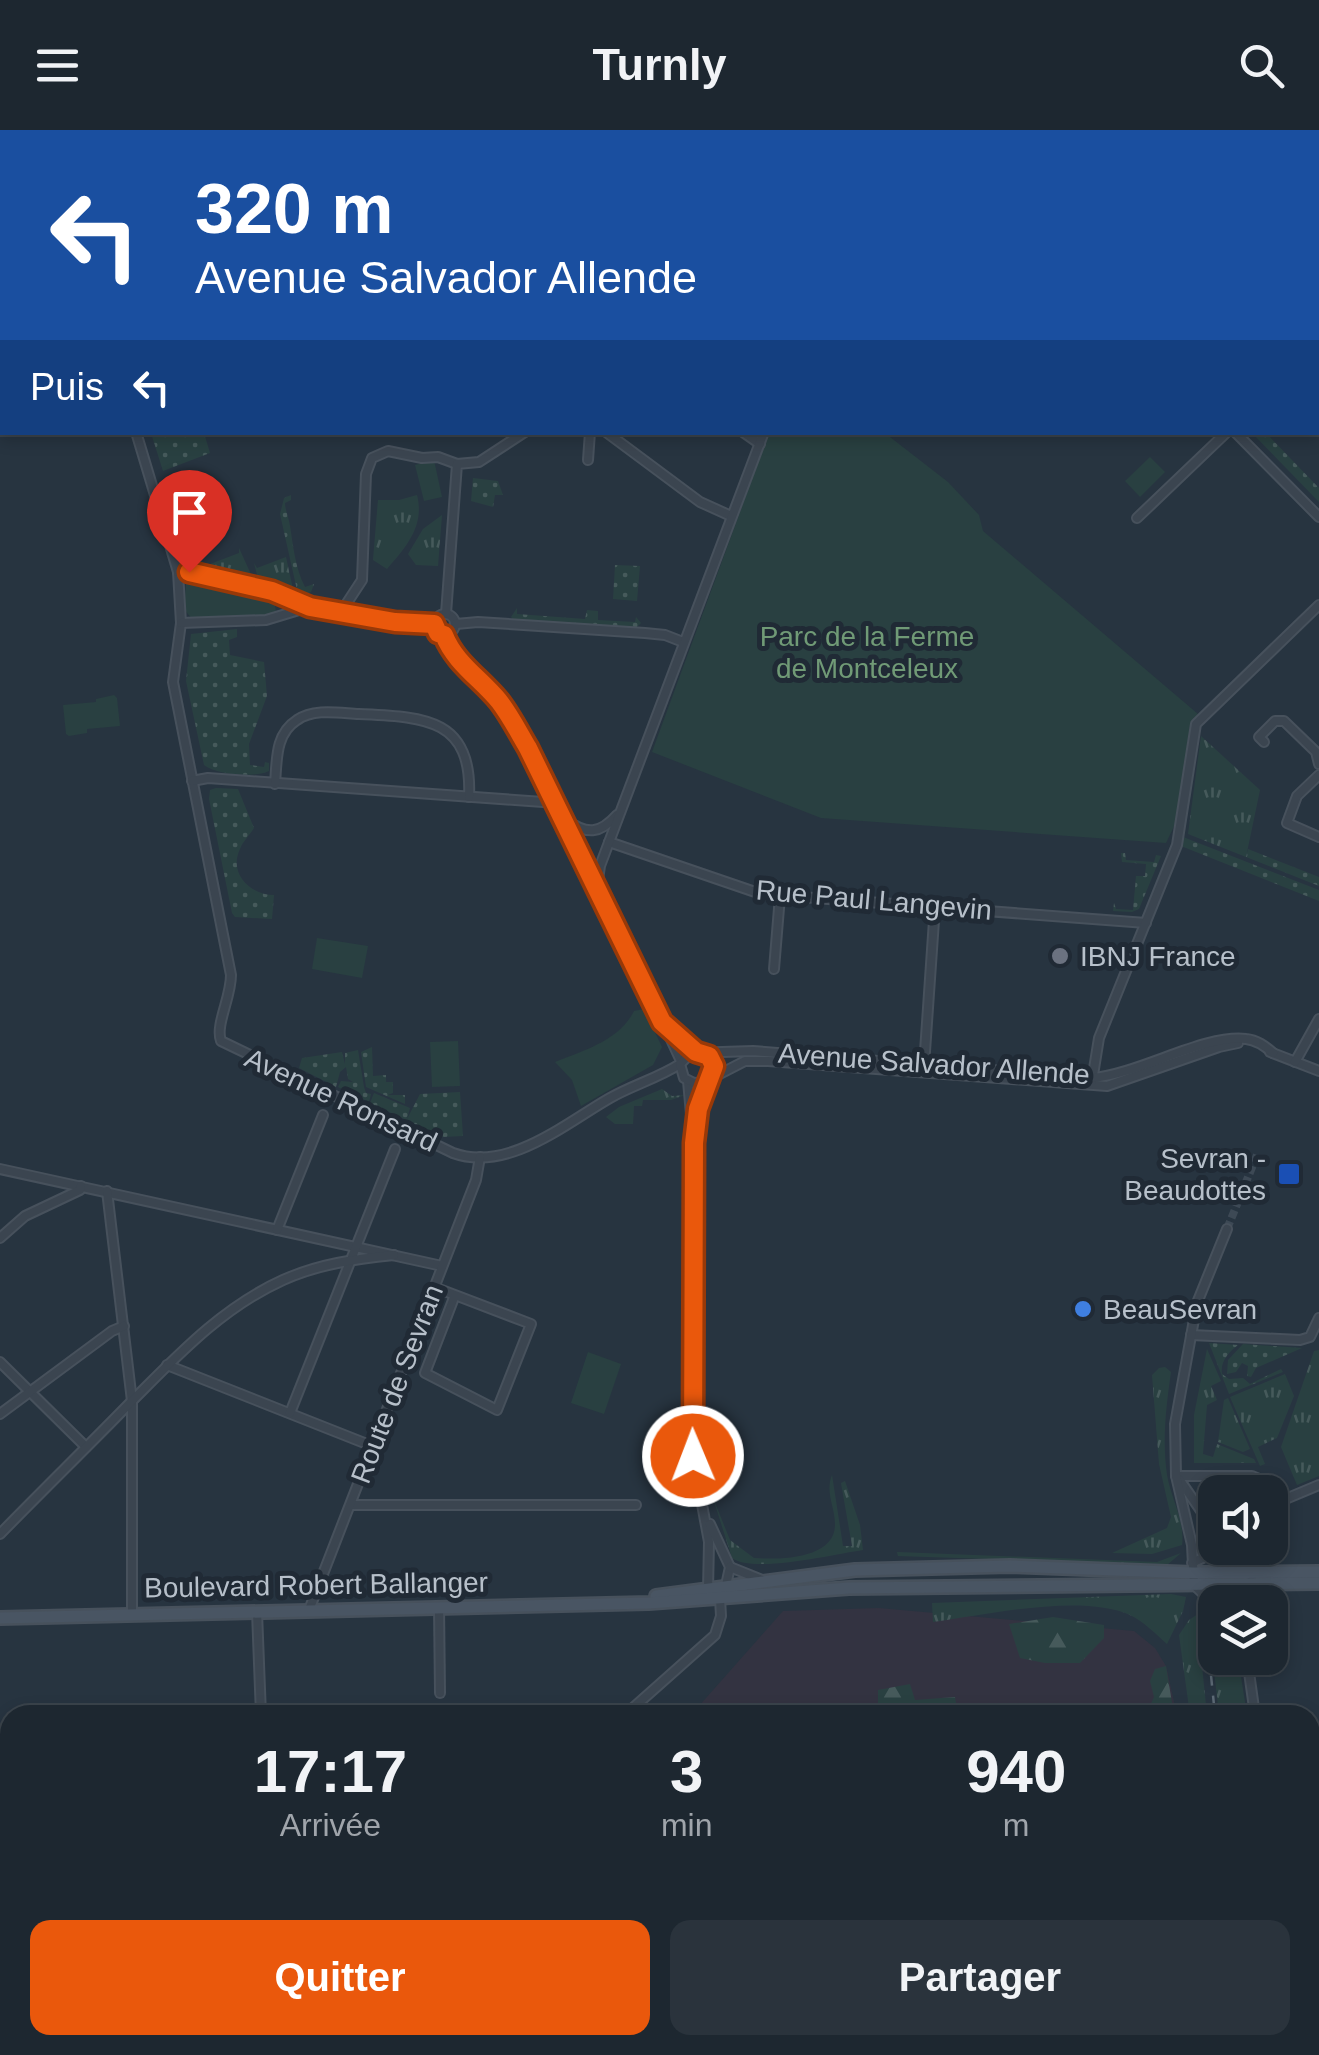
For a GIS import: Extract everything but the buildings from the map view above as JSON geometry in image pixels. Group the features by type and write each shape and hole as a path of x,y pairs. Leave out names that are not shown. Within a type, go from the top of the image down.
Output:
{"main road":[{"name":"Boulevard Robert Ballanger","path":"633,1602 706,1588 855,1570 1010,1566 1193,1574"},
{"name":"Boulevard Robert Ballanger","path":"0,1618 633,1602 1218,1572 1253,1578"},
{"path":"1253,1578 1319,1572"},
{"path":"1193,1574 1319,1584"}],"street":[{"path":"137,435 178,572 181,623 173,682 192,781 208,778 556,803"},
{"path":"341,612 362,580 366,474 372,458 388,451 438,457 457,464 480,462 520,435"},
{"path":"588,460 590,435"},
{"path":"610,435 700,502 731,516"},
{"path":"747,435 760,444"},
{"path":"597,886 600,866 763,435"},
{"path":"1137,518 1224,435"},
{"path":"1239,435 1319,517"},
{"path":"446,614 457,464"},
{"path":"178,572 205,574 276,593 310,607 395,622 434,624"},
{"path":"276,593 277,617"},
{"path":"1092,1082 1099,1038 1176,845 1196,724 1319,605"},
{"path":"181,623 266,620 310,607"},
{"path":"446,614 456,624 452,632 444,635 438,633 434,624 438,616 446,614"},
{"path":"456,624 478,622 646,633 683,642"},
{"path":"444,635 456,658 502,705 597,886 681,1062 694,1143"},
{"path":"275,784 279,744 298,719 325,713 416,717 443,728 459,744 469,767 469,797"},
{"path":"1259,737 1281,719 1317,750 1319,764"},
{"path":"1319,775 1297,796 1286,823 1319,836"},
{"name":"Avenue Ronsard","path":"192,781 231,975 229,1000 218,1027 220,1038 230,1047 453,1153 480,1157"},
{"path":"564,819 579,829 596,832 620,812"},
{"name":"Rue Paul Langevin","path":"609,842 749,890 780,896 1146,923"},
{"path":"774,969 780,896"},
{"path":"924,1069 935,906"},
{"path":"1295,1062 1319,1019"},
{"path":"662,1022 714,1066 698,1109 694,1143 693,1456 706,1514 711,1570 706,1588 720,1598"},
{"name":"Avenue Salvador Allende","path":"700,1053 753,1051 1092,1082 1220,1040 1246,1039 1319,1071"},
{"path":"480,1157 536,1142 612,1096 656,1078 700,1053"},
{"name":"Avenue Salvador Allende","path":"708,1081 745,1061 924,1069"},
{"path":"656,1078 708,1081"},
{"path":"277,1230 323,1115"},
{"path":"290,1414 395,1149"},
{"name":"Route de Sevran","path":"309,1610 476,1180 480,1157"},
{"path":"0,1168 442,1266"},
{"path":"0,1238 26,1216 80,1190 81,1186"},
{"path":"107,1191 132,1401 132,1615"},
{"path":"1201,1585 1193,1574 1176,1476 1175,1424 1198,1304 1228,1229"},
{"path":"2,1529 215,1322 282,1280 349,1259 394,1254"},
{"path":"401,1367 425,1373 497,1410 531,1324 434,1287"},
{"path":"425,1373 455,1295"},
{"path":"1191,1335 1300,1340 1310,1338 1319,1318"},
{"path":"0,1414 124,1326"},
{"path":"0,1362 86,1447"},
{"path":"167,1365 372,1446"},
{"path":"1176,1476 1198,1476"},
{"path":"1176,1476 1198,1507"},
{"path":"1288,1498 1319,1486"},
{"path":"350,1505 636,1506"},
{"path":"636,1705 715,1635 721,1616 720,1598 728,1585 730,1567 706,1514"},
{"path":"1193,1574 1201,1565"},
{"path":"1246,1565 1253,1578 1250,1585"},
{"path":"730,1567 766,1582"},
{"path":"439,1607 440,1693"},
{"path":"257,1612 262,1705"},
{"path":"1249,1675 1254,1705"}],"shaded area":[{"path":"879,1608 1134,1631 1155,1648 1166,1666 1175,1705 700,1705 783,1611"}],"green space":[{"path":"152,435 205,435 210,453 163,471"},
{"name":"Parc de la Ferme de Montceleux","path":"768,435 890,437 948,482 979,515 983,531 1198,714 1190,726 1177,820 1166,843 821,818 652,752"},
{"path":"1254,435 1268,435 1319,488 1319,502"},
{"path":"1150,457 1165,472 1140,497 1125,481"},
{"path":"434,460 442,497 424,501 415,465"},
{"path":"473,478 498,481 503,495 495,495 493,507 471,501"},
{"path":"291,495 285,506 297,564 305,587 314,584 311,592 304,595 297,590 280,514 284,498"},
{"path":"417,495 416,526 387,569 373,560 378,500"},
{"path":"442,515 438,566 416,565 408,554 423,529"},
{"path":"187,544 189,550 195,548 205,566 239,553 239,548 254,581 189,564 181,546"},
{"path":"286,557 293,589 259,582 254,563 257,568"},
{"path":"615,565 640,566 637,601 613,599"},
{"path":"196,576 273,595 276,611 269,616 192,619 184,609 186,584"},
{"path":"517,608 517,614 585,619 587,610 598,611 598,620 635,622 636,617 641,623 635,629 515,621 511,617"},
{"path":"237,629 237,637 229,640 230,655 264,662 267,696 249,744 250,765 264,767 265,762 269,763 269,771 245,775 204,765 186,681 191,634"},
{"path":"114,695 120,726 66,734 63,705 96,702"},
{"path":"1201,736 1260,790 1246,857 1188,834"},
{"path":"238,789 254,828 237,858 239,875 257,891 274,895 272,919 235,917 232,913 209,799 210,790"},
{"path":"1183,837 1319,890 1319,901 1181,846"},
{"path":"1248,849 1319,877 1319,886 1246,857"},
{"path":"1121,853 1125,853 1126,860 1154,862 1156,855 1161,856 1139,909 1132,912 1113,911 1114,903 1116,909 1133,910 1136,876 1145,876 1146,864 1122,862"},
{"path":"317,938 368,946 362,978 312,969"},
{"path":"644,1009 662,1047 653,1065 581,1106 572,1080 555,1062 600,1043 620,1030 634,1011"},
{"path":"458,1041 460,1086 432,1087 430,1042"},
{"path":"372,1047 373,1076 386,1075 386,1082 393,1082 393,1093 388,1095 405,1095 405,1104 366,1087 361,1052"},
{"path":"358,1050 364,1087 371,1094 369,1102 338,1087 341,1081 353,1082 348,1079 346,1067 340,1072 336,1087 299,1068 302,1058 342,1052 345,1064 345,1053"},
{"path":"662,1089 672,1096 685,1095 671,1100 643,1100 642,1106 634,1106 633,1124 615,1124 606,1117 619,1107"},
{"path":"460,1092 463,1136 443,1137 370,1103 374,1093 410,1108 407,1119 420,1094"},
{"path":"1209,1343 1238,1345 1222,1365 1222,1374 1229,1379 1243,1378 1250,1384 1281,1369 1283,1372 1229,1394"},
{"path":"1243,1344 1302,1348 1256,1368 1251,1377 1247,1376 1248,1366 1242,1363 1236,1372 1227,1374 1228,1360"},
{"path":"1207,1349 1221,1381 1211,1386 1217,1400 1207,1405 1203,1454 1213,1457 1217,1444 1256,1463 1194,1463 1194,1415"},
{"path":"1319,1350 1319,1476 1297,1485 1281,1447 1314,1351"},
{"path":"588,1352 621,1364 604,1414 571,1403"},
{"path":"1165,1367 1171,1372 1165,1424 1166,1462 1182,1545 1152,1554 1112,1553 1167,1528 1171,1517 1159,1464 1152,1375"},
{"path":"1285,1374 1294,1396 1277,1438 1258,1447 1265,1464 1260,1466 1230,1397"},
{"path":"1228,1398 1250,1449 1243,1452 1218,1442 1224,1400"},
{"path":"832,1475 843,1546 852,1546 841,1483 845,1481 860,1525 863,1550 775,1564 732,1558 713,1498 730,1540 754,1558 804,1555 816,1551 833,1536"},
{"path":"897,1552 1157,1562 1181,1553 1167,1565 898,1556"},
{"path":"1171,1594 1186,1597 1167,1644 1130,1615 1086,1606 1033,1608 933,1622 932,1603"},
{"path":"1198,1614 1198,1675 1203,1675 1206,1705 1189,1705 1179,1635"},
{"path":"1053,1617 1104,1625 1104,1638 1080,1663 1020,1658 1009,1624"},
{"path":"1166,1666 1172,1705 1150,1705 1154,1697 1150,1681 1155,1669"},
{"path":"1215,1675 1241,1675 1245,1705 1218,1705"},
{"path":"910,1684 915,1700 955,1697 956,1705 870,1705 878,1704 878,1690"}],"tunnel":[{"path":"1227,1229 1257,1155"}],"railway":[{"path":"1211,1675 1214,1705"}],"place":[{"name":"IBNJ France","path":"1060,956"},
{"name":"Sevran - Beaudottes","path":"1289,1174"},
{"name":"BeauSevran","path":"1083,1309"}],"route":[{"path":"189,572 272,591 310,607 395,622 434,624 461,664 502,705 528,748 616,921 662,1022 696,1052 712,1060 714,1071 706,1082 698,1109 694,1143 693,1456"}]}
